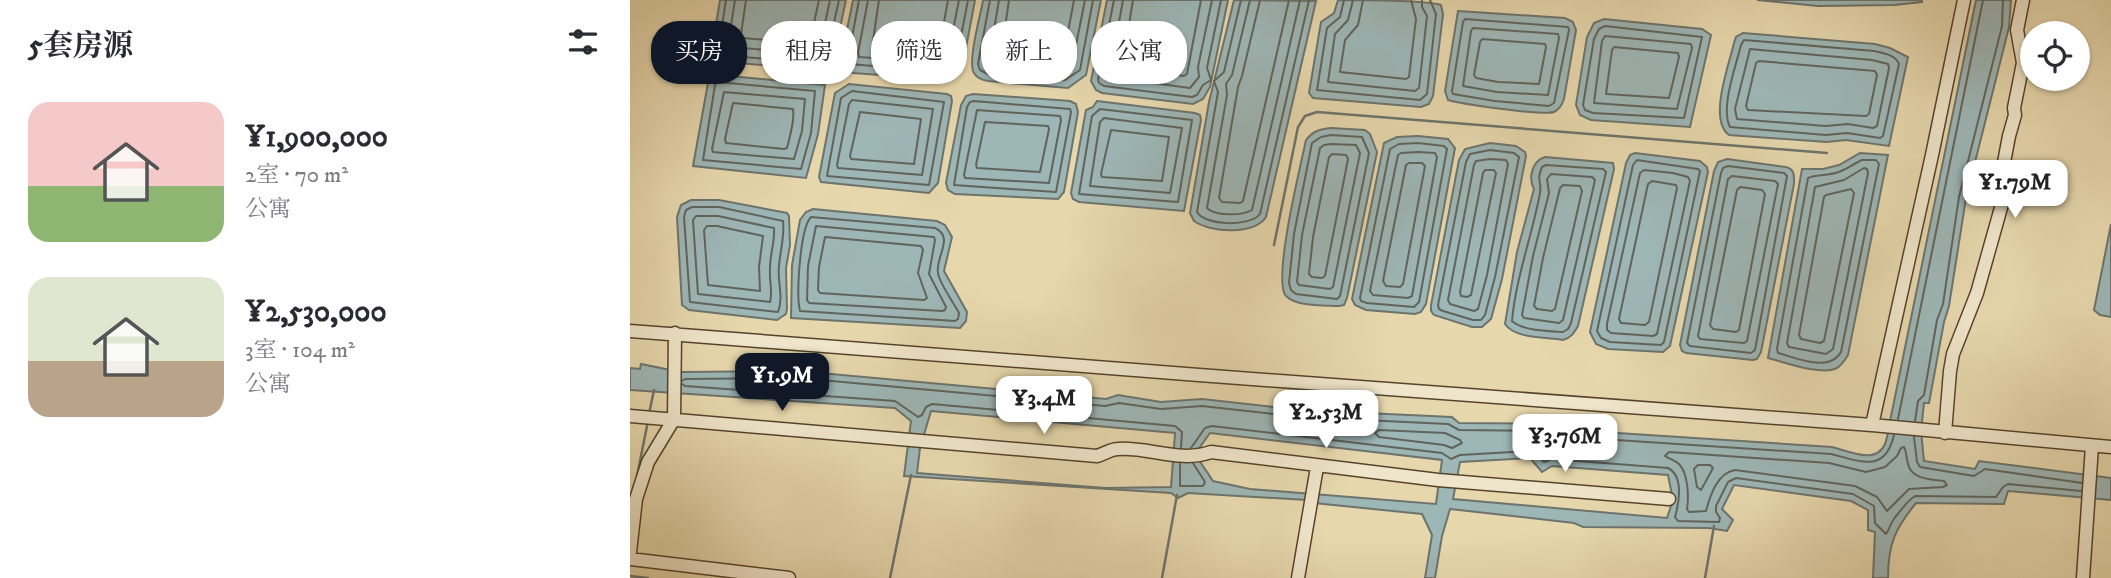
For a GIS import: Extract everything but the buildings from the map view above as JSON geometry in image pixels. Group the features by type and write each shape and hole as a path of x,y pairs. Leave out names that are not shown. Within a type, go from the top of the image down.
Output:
{"street":[{"path":"1872,425 1964,0"},
{"path":"1945,433 1954,354 1977,293 2004,197 2002,173 2023,64 2017,30 2023,0"},
{"path":"630,331 1872,425 2111,447"},
{"path":"630,552 636,499 648,462 674,419 675,333"},
{"path":"643,416 924,443 1097,456 1115,448 1185,457 1198,457 1211,452 1438,480 1669,499"},
{"path":"2083,578 2092,446"},
{"path":"1298,578 1317,467"},
{"path":"630,559 789,578"}],"water":[{"path":"720,0 846,0 841,21 761,21 761,65 747,64 747,21 716,21"},
{"path":"853,0 975,0 967,43 967,21 871,21 871,74 857,73 857,21 849,21"},
{"path":"983,0 1101,0 1097,21 1091,21 1091,50 1086,75 1077,82 1077,21 981,21 981,78 974,73 972,67"},
{"path":"1107,0 1228,0 1210,87 1203,99 1193,104 1102,93 1096,90 1093,84 1187,84 1187,21 1103,21"},
{"path":"1234,0 1316,1 1266,217 1252,227 1221,230 1201,225 1194,221 1190,213 1209,102"},
{"path":"1338,0 1407,1 1441,5 1443,14 1433,96 1429,104 1421,107 1313,98 1309,93 1321,22 1334,13"},
{"path":"1757,0 1922,0 1922,2 1818,6"},
{"path":"1976,0 2011,0 2009,27 1966,198 1949,306 1929,403 1924,403 1921,431 1924,461 1975,469 1979,461 2111,478 2111,500 2008,491 2004,504 1916,503 1903,521 1891,546 1888,578 1873,578 1875,532 1868,530 1868,510 1851,501 1734,485 1722,509 1733,520 1727,531 1709,528 1583,527 1574,523 1450,509 1435,578 1425,578 1432,535 1422,514 1314,503 1307,500 1188,493 1178,498 1171,493 904,476 911,421 895,408 630,390 630,368 640,369 641,364 680,372 798,371 1106,399 1118,395 1161,402 1202,399 1300,410 1452,417 1459,423 1570,424 1571,430 1832,447 1861,455 1875,454 1886,442","holes":["931,411 1175,433 1171,487 1105,488 917,473 920,448","1210,433 1442,460 1436,504 1250,489 1213,481 1195,454","1530,458 1542,472 1552,466 1668,475 1673,500 1667,518 1453,499 1460,462"]},
{"path":"1458,11 1565,18 1573,22 1576,30 1562,105 1554,112 1547,113 1485,107 1448,100 1445,91"},
{"path":"1604,19 1702,29 1711,35 1690,127 1591,120 1580,115 1576,105 1587,37 1594,23"},
{"path":"1743,33 1875,44 1908,57 1889,146 1846,140 1827,142 1729,135 1723,128 1720,105 1736,37"},
{"path":"747,78 761,79 761,84 825,85 818,134 806,178 693,166 708,84 747,84"},
{"path":"849,84 951,96 938,183 929,193 821,182 819,177 835,93"},
{"path":"1022,84 1074,84 1068,88"},
{"path":"973,94 1070,101 1076,104 1078,112 1064,192 1058,199 955,194 948,190 946,183 961,105 966,96"},
{"path":"1097,101 1200,115 1184,211 1079,202 1073,199 1071,193 1086,110 1093,107"},
{"path":"1331,128 1365,130 1370,134 1377,152 1347,298 1344,305 1339,306 1311,305 1291,300 1286,296 1283,286 1285,246 1306,140 1317,131"},
{"path":"1397,137 1448,139 1455,148 1426,304 1421,312 1415,314 1366,310 1355,305 1352,299 1384,143"},
{"path":"1490,143 1516,146 1525,152 1526,156 1502,279 1491,319 1482,327 1472,327 1434,315 1431,305 1459,160 1465,149"},
{"path":"1635,153 1700,161 1707,167 1708,172 1670,346 1663,352 1608,349 1596,344 1590,332 1626,163 1630,155"},
{"path":"1860,153 1888,155 1848,355 1842,364 1830,370 1803,368 1768,358 1802,169 1823,169 1839,165"},
{"path":"1545,157 1613,163 1614,169 1578,326 1572,335 1563,340 1523,335 1505,324 1517,252 1534,189 1532,170 1537,162"},
{"path":"1727,159 1786,167 1791,169 1794,176 1761,352 1757,359 1753,360 1686,353 1680,345 1714,171 1718,162"},
{"path":"691,200 719,200 787,213 790,245 786,268 786,314 777,320 689,310 682,305 677,217 681,205"},
{"path":"813,209 937,221 945,225 952,237 944,271 967,312 966,321 960,328 791,318 792,265 800,220 806,212"},
{"path":"2111,224 2111,317 2100,315 2094,310"}],"waterway":[{"path":"1274,245 1298,127 1305,116 1317,112 1827,153"},
{"path":"649,414 654,390"},
{"path":"637,476 648,421"},
{"path":"890,578 911,475"},
{"path":"1162,578 1177,495"},
{"path":"1705,578 1714,526"},
{"path":"630,576 648,578"}]}
